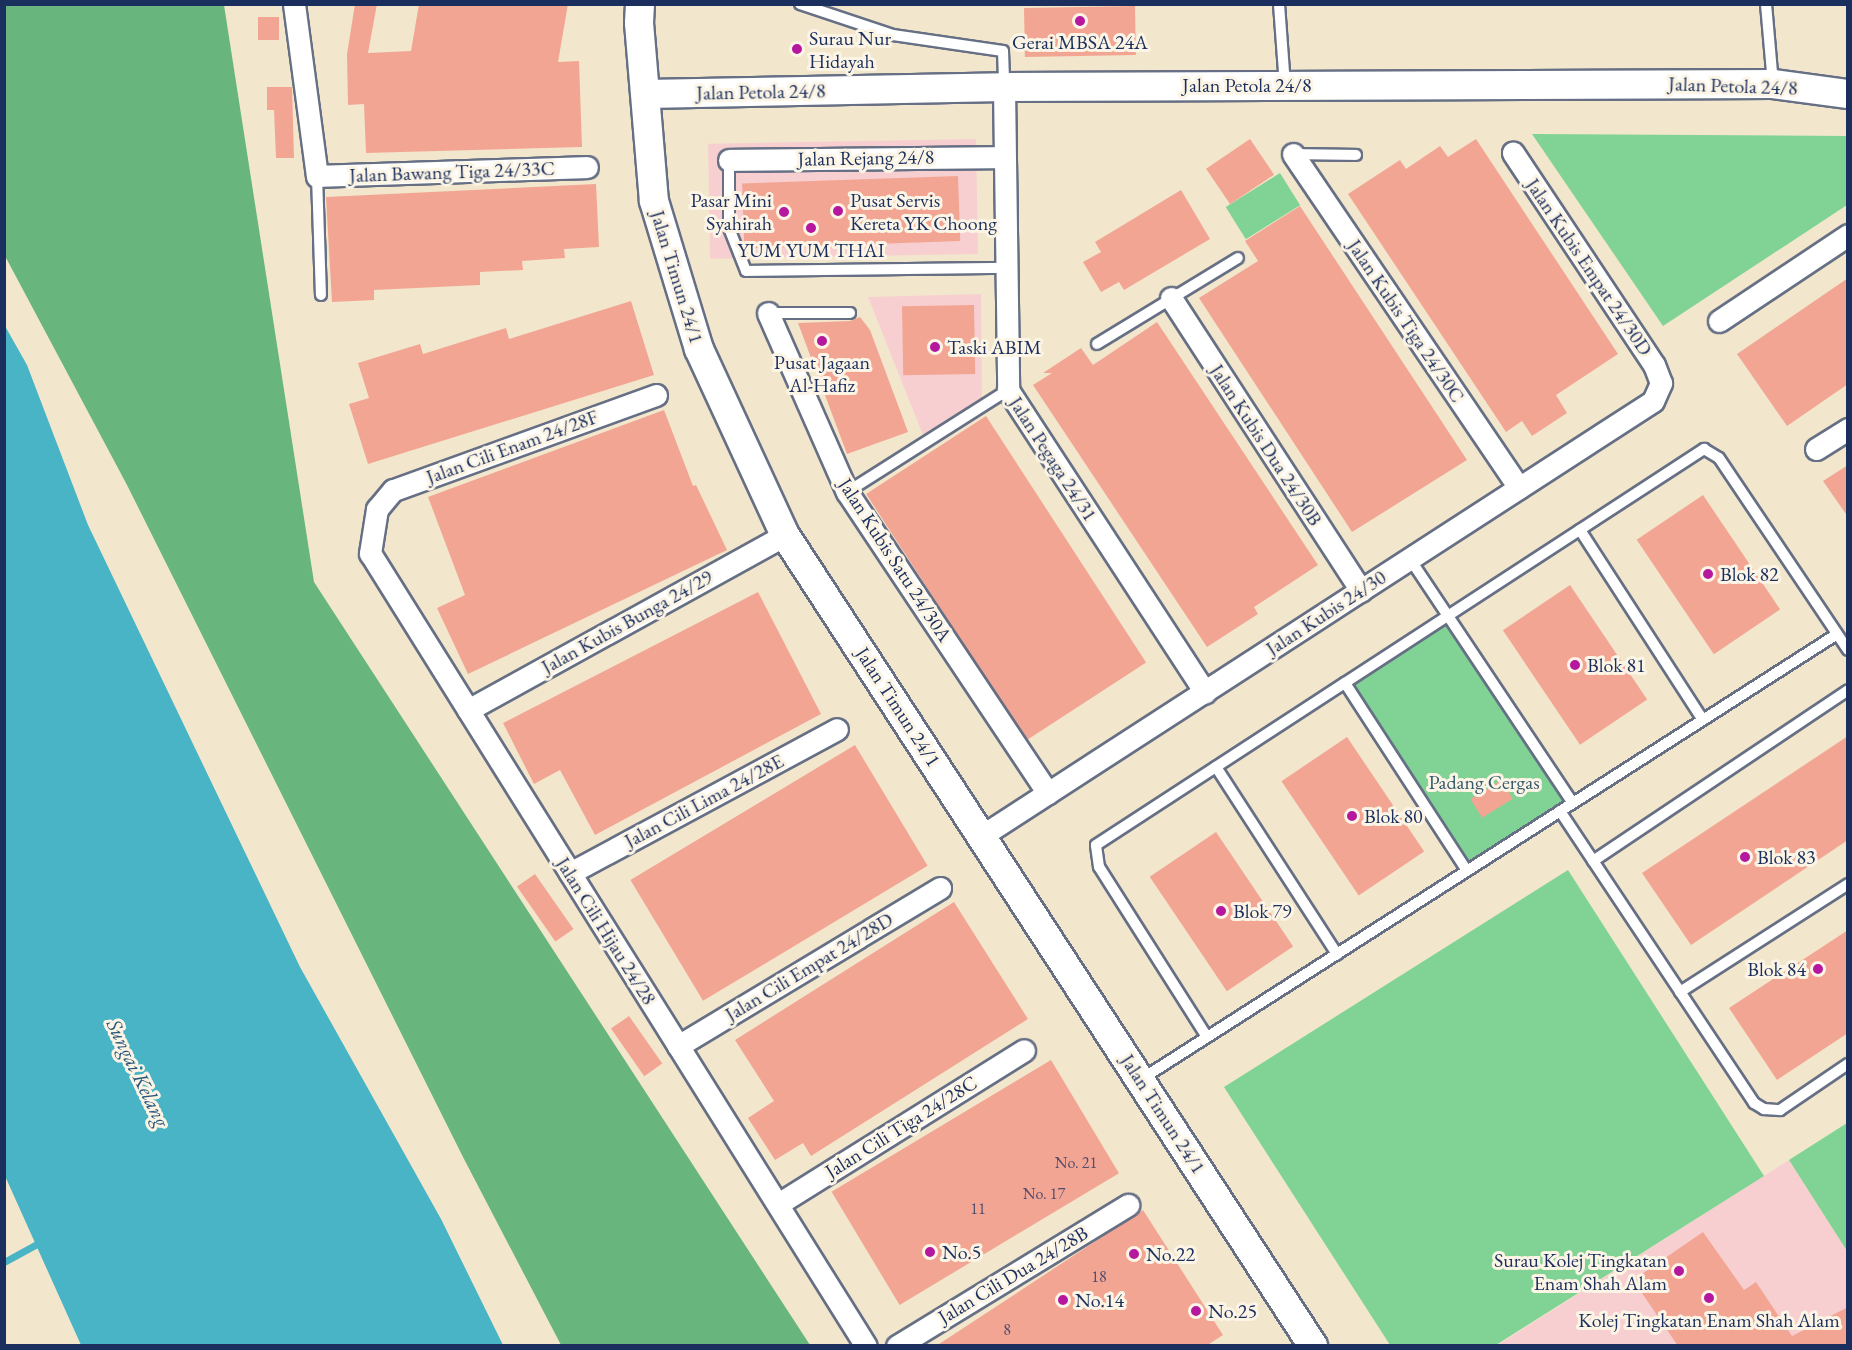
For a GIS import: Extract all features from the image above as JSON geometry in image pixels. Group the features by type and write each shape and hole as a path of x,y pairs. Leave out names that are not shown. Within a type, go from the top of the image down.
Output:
{"street":[{"path":"294,4 316,176"},
{"name":"Jalan Timun 24/1","path":"640,4 639,23 654,201 699,349 784,535 983,835 1313,1346"},
{"name":"Jalan Petola 24/8","path":"646,94 1004,87 1773,84 1848,94"},
{"name":"Jalan Pegaga 24/31","path":"1004,87 1008,390 1205,692"},
{"name":"Jalan Kubis Empat 24/30D","path":"1513,153 1654,366 1661,383"},
{"name":"Jalan Kubis Tiga 24/30C","path":"1293,154 1519,488"},
{"name":"Jalan Rejang 24/8","path":"729,160 1004,157"},
{"name":"Jalan Bawang Tiga 24/33C","path":"316,176 587,167"},
{"path":"1719,321 1848,235"},
{"name":"Jalan Kubis Dua 24/30B","path":"1171,298 1361,591"},
{"name":"Jalan Kubis Satu 24/30A","path":"768,313 847,492 1048,793"},
{"name":"Jalan Kubis 24/30","path":"983,835 1653,401 1661,383"},
{"name":"Jalan Cili Enam 24/28F","path":"376,509 393,490 656,394"},
{"path":"1816,450 1848,429"},
{"name":"Jalan Cili Hijau 24/28","path":"376,509 370,553 866,1346"},
{"name":"Jalan Kubis Bunga 24/29","path":"468,710 784,535"},
{"name":"Jalan Cili Lima 24/28E","path":"570,873 837,729"},
{"name":"Jalan Cili Empat 24/28D","path":"678,1046 940,888"},
{"name":"Jalan Cili Tiga 24/28C","path":"778,1204 1024,1050"},
{"name":"Jalan Cili Dua 24/28B","path":"897,1346 1128,1205"}],"lane":[{"path":"801,4 893,35 1003,51 1004,87"},
{"path":"1279,4 1285,85"},
{"path":"1766,4 1773,84"},
{"path":"1293,154 1356,155"},
{"path":"729,160 729,228 746,271 1007,268"},
{"path":"316,176 321,295"},
{"path":"1097,344 1238,258"},
{"path":"768,313 850,313"},
{"path":"847,492 1008,390"},
{"path":"1207,1037 1099,867 1096,845 1704,450 1719,458 1848,650"},
{"path":"1580,530 1703,720"},
{"path":"1410,559 1573,803"},
{"path":"1140,1080 1837,634"},
{"path":"1345,683 1467,871"},
{"path":"1593,861 1848,690"},
{"path":"1216,767 1337,954"},
{"path":"1560,811 1754,1103 1764,1109 1780,1110 1848,1065"},
{"path":"1680,992 1848,884"}],"shaded area":[{"path":"976,139 978,254 710,259 708,144"},
{"name":"Taski ABIM","path":"981,294 982,397 923,435 868,297"},
{"name":"Kolej Tingkatan Enam Shah Alam","path":"1789,1160 1847,1251 1847,1345 1496,1346"}],"green space":[{"path":"4,5 224,5 314,582 810,1345 561,1345 463,1157 127,485 5,256"},
{"path":"1532,134 1847,136 1847,205 1663,326"},
{"path":"1280,173 1300,205 1246,239 1226,207"},
{"name":"Padang Cergas","path":"1448,616 1574,803 1472,871 1346,685"},
{"path":"1568,870 1764,1176 1496,1345 1390,1345 1224,1087"},
{"path":"1847,1123 1847,1251 1789,1160"}],"water":[{"name":"Sungai Kelang","path":"5,326 27,365 88,525 300,967 441,1219 503,1345 81,1345 5,1176"}],"building":[{"path":"355,4 377,4 368,53 411,51 419,4 568,4 558,62 579,61 582,147 366,153 364,104 348,105 347,54"},
{"path":"1135,6 1136,55 1025,57 1024,8"},
{"path":"258,17 279,17 279,40 258,40"},
{"path":"267,87 292,87 294,158 276,158 274,110 267,110"},
{"path":"1250,139 1274,175 1230,204 1206,169"},
{"path":"1476,139 1618,354 1556,395 1567,413 1532,436 1522,421 1506,432 1348,194 1400,160 1406,169 1440,146 1448,157"},
{"path":"958,176 960,241 744,248 742,184"},
{"path":"596,184 599,247 564,249 565,258 522,261 523,270 480,272 480,285 374,290 374,300 332,302 326,197"},
{"path":"1181,190 1210,239 1124,290 1119,282 1101,292 1083,262 1101,252 1095,242"},
{"path":"1300,206 1467,460 1352,532 1199,298 1258,261 1245,241"},
{"path":"1848,278 1848,384 1787,426 1737,354"},
{"path":"631,301 654,375 368,464 349,404 369,398 358,363 420,344 423,354 506,328 509,339"},
{"path":"974,305 975,374 903,375 902,306"},
{"path":"860,317 870,330 908,432 847,454 798,323 850,321"},
{"path":"1157,322 1318,565 1254,607 1258,614 1207,647 1033,385 1052,373 1043,373 1081,348 1093,365"},
{"path":"664,410 693,486 696,485 727,550 468,674 437,608 465,595 428,497"},
{"path":"986,416 1146,663 1026,740 866,494"},
{"path":"1848,465 1848,517 1823,481"},
{"name":"Blok 82","path":"1703,495 1780,609 1714,654 1637,540"},
{"name":"Blok 81","path":"1570,585 1647,699 1580,745 1503,630"},
{"path":"758,592 821,714 595,835 560,770 534,784 503,723"},
{"name":"Blok 83","path":"1848,736 1848,840 1691,945 1642,873"},
{"name":"Blok 80","path":"1347,737 1424,851 1359,896 1282,781"},
{"path":"855,745 928,866 703,1001 630,880"},
{"path":"1501,780 1513,799 1482,818 1470,799"},
{"name":"Blok 79","path":"1216,832 1293,946 1227,991 1150,877"},
{"path":"535,874 573,929 555,942 517,887"},
{"path":"954,902 1028,1019 811,1156 803,1143 775,1160 748,1118 774,1101 735,1040"},
{"name":"Blok 84","path":"1848,930 1848,1033 1777,1080 1729,1008"},
{"path":"629,1016 662,1064 644,1076 611,1029"},
{"path":"1051,1060 1119,1173 900,1305 832,1192"},
{"path":"1143,1210 1223,1335 1206,1346 936,1346"},
{"path":"1703,1232 1744,1290 1756,1282 1792,1336 1848,1307 1848,1346 1678,1346 1633,1280"}],"waterway":[{"path":"4,1262 44,1240"}],"place":[{"name":"Gerai MBSA 24A","path":"1080,21"},
{"name":"Surau Nur Hidayah","path":"797,49"},
{"name":"Pusat Servis Kereta YK Choong","path":"838,211"},
{"name":"Pasar Mini Syahirah","path":"784,212"},
{"name":"YUM YUM THAI","path":"811,228"},
{"name":"Pusat Jagaan Al-Hafiz","path":"822,341"},
{"name":"Taski ABIM","path":"935,347"},
{"name":"Blok 82","path":"1708,574"},
{"name":"Blok 81","path":"1575,665"},
{"name":"Blok 80","path":"1352,816"},
{"name":"Blok 83","path":"1745,857"},
{"name":"Blok 79","path":"1221,911"},
{"name":"Blok 84","path":"1818,969"},
{"name":"No.5","path":"930,1252"},
{"name":"No.22","path":"1134,1254"},
{"name":"Surau Kolej Tingkatan Enam Shah Alam","path":"1679,1271"},
{"name":"Kolej Tingkatan Enam Shah Alam","path":"1709,1298"},
{"name":"No.14","path":"1063,1300"},
{"name":"No.25","path":"1196,1311"}]}
